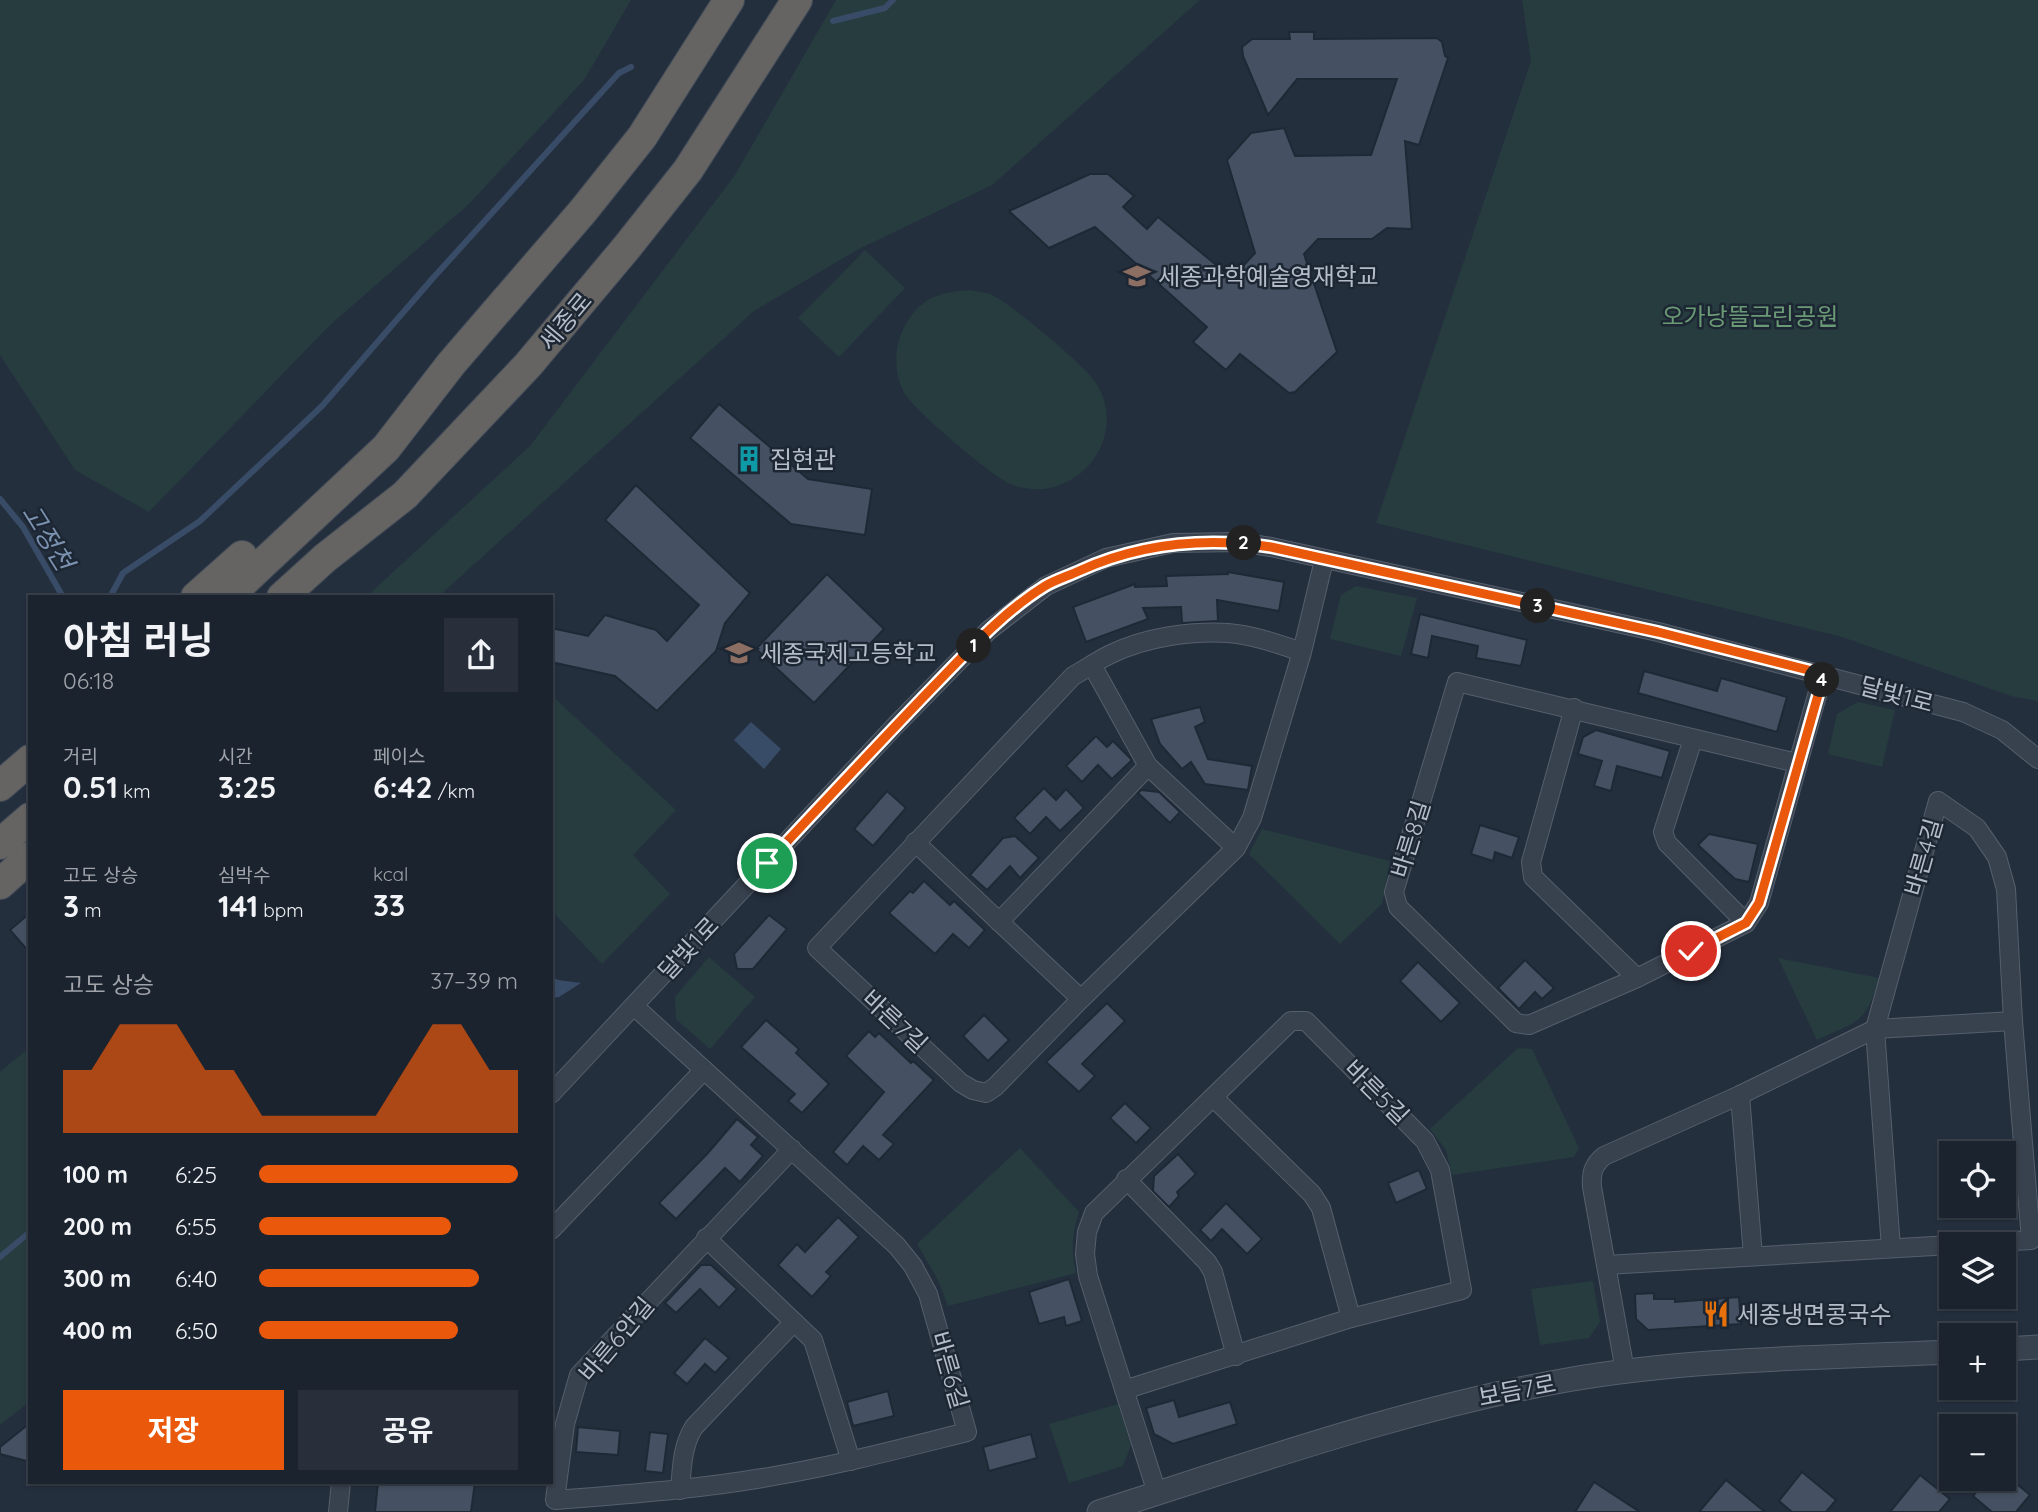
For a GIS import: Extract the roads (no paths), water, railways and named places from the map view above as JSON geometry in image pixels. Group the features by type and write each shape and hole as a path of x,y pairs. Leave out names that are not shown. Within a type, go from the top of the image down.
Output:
{"highway":[{"path":"229,595 386,448 451,364 583,211 642,137 729,0"},
{"name":"세종로","path":"284,595 325,558 405,495 528,365 688,170 797,0"},
{"path":"198,595 451,364"},
{"path":"303,595 405,495"},
{"path":"0,761 28,738"},
{"path":"0,786 28,762"},
{"path":"0,844 28,820"},
{"path":"0,884 28,859"}],"street":[{"name":"달빛1로","path":"553,1092 988,631 1046,586 1106,558 1173,543 1239,542 1271,547 1658,632 1964,712 2002,730 2038,760"},
{"path":"1302,652 1324,560"},
{"name":"바른7길","path":"1229,633 1266,640 1302,652 1252,818 1236,848 995,1087 986,1093 973,1090 961,1083 817,948 1058,691 1073,676 1092,665 1147,641 1192,634 1229,633"},
{"path":"1092,665 1147,766 1236,848"},
{"path":"1693,739 1663,832 1667,843 1746,923 1759,903 1824,674"},
{"name":"바른8길","path":"1746,923 1637,978 1529,1025 1516,1023 1398,907 1394,892 1457,682 1797,763"},
{"path":"1574,708 1531,862 1534,877 1637,978"},
{"path":"999,922 1147,766"},
{"name":"바른4길","path":"1875,1029 1938,801 1978,828 1997,857 2006,889 2013,1021 2031,1240 2016,1241"},
{"path":"915,842 1081,999"},
{"name":"바른6길","path":"555,1500 680,1490 774,1476 850,1461 967,1432 929,1294 914,1266 897,1246 634,1006"},
{"name":"바른5길","path":"1124,1390 1351,1318 1462,1290 1440,1170 1434,1155 1425,1141 1306,1021 1290,1021 1094,1213 1087,1232 1085,1254 1088,1276 1124,1390 1157,1493"},
{"path":"1625,1371 1592,1187 1591,1173 1595,1163 1604,1156 1740,1095 1875,1029 2013,1021"},
{"path":"1875,1029 1891,1248"},
{"path":"553,1228 704,1070"},
{"path":"1740,1095 1752,1256"},
{"path":"1213,1097 1312,1194 1321,1208 1351,1318"},
{"name":"바른6안길","path":"555,1500 558,1423 579,1375 792,1149"},
{"path":"1126,1180 1207,1262 1213,1272 1236,1356"},
{"path":"706,1238 813,1340 850,1461"},
{"path":"1606,1265 1939,1246"},
{"path":"680,1490 686,1438 794,1322"},
{"path":"2016,1348 2038,1347"},
{"name":"보듬7로","path":"1099,1512 1394,1419 1480,1396 1625,1371 1722,1363 1939,1353"},
{"path":"338,1512 341,1484"}],"water":[{"path":"751,722 781,749 764,769 734,740"},
{"path":"553,977 581,983 559,997 553,998"}],"waterway":[{"path":"833,21 885,8 893,0"},
{"path":"111,595 123,573 200,521 322,406 433,278 619,73 631,67"},
{"name":"고정천","path":"0,499 23,527 62,595"},
{"path":"0,1257 28,1234"}],"place":[{"name":"세종과학예술영재학교","path":"1137,276"},
{"name":"집현관","path":"749,459"},
{"name":"세종국제고등학교","path":"739,653"},
{"name":"세종냉면콩국수","path":"1716,1314"}],"park label":[{"name":"오가낭뜰근린공원","path":"1750,316"}]}
